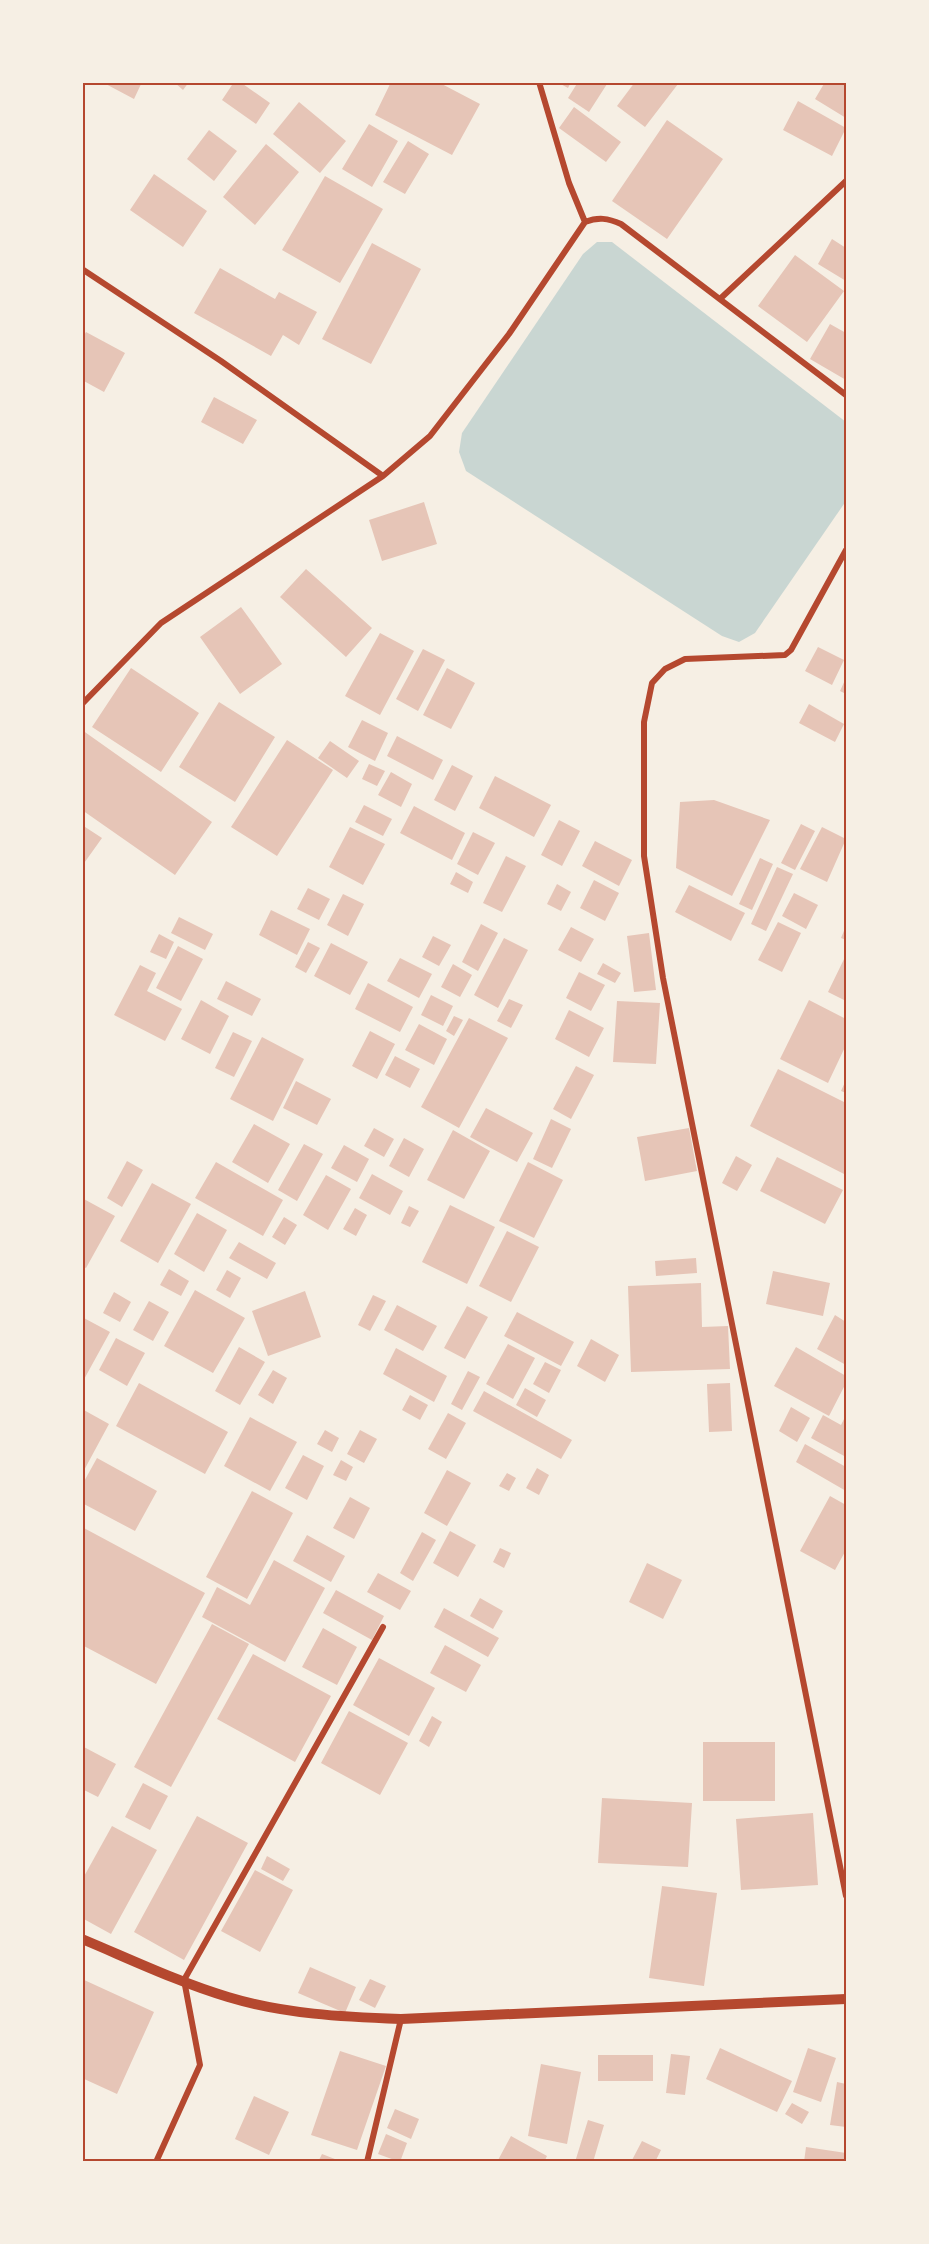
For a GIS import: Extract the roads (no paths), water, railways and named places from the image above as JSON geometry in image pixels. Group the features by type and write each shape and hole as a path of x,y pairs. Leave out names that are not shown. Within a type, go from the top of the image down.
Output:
{"street":[{"path":"539,82 568,183 585,222"},
{"path":"721,297 846,181"},
{"path":"82,704 161,623 383,476 430,436 509,334 585,222 595,218 610,219 621,224 721,297 846,395"},
{"path":"82,269 221,361 383,476"},
{"path":"846,550 791,650 785,655 685,659 673,664 652,683 644,722 644,856 663,978 846,1896"},
{"path":"156,2162 200,2065 184,1980 383,1627"},
{"path":"82,1939 227,1997 267,2007 334,2016 401,2019 846,1999"},
{"path":"367,2162 401,2019"}]}
